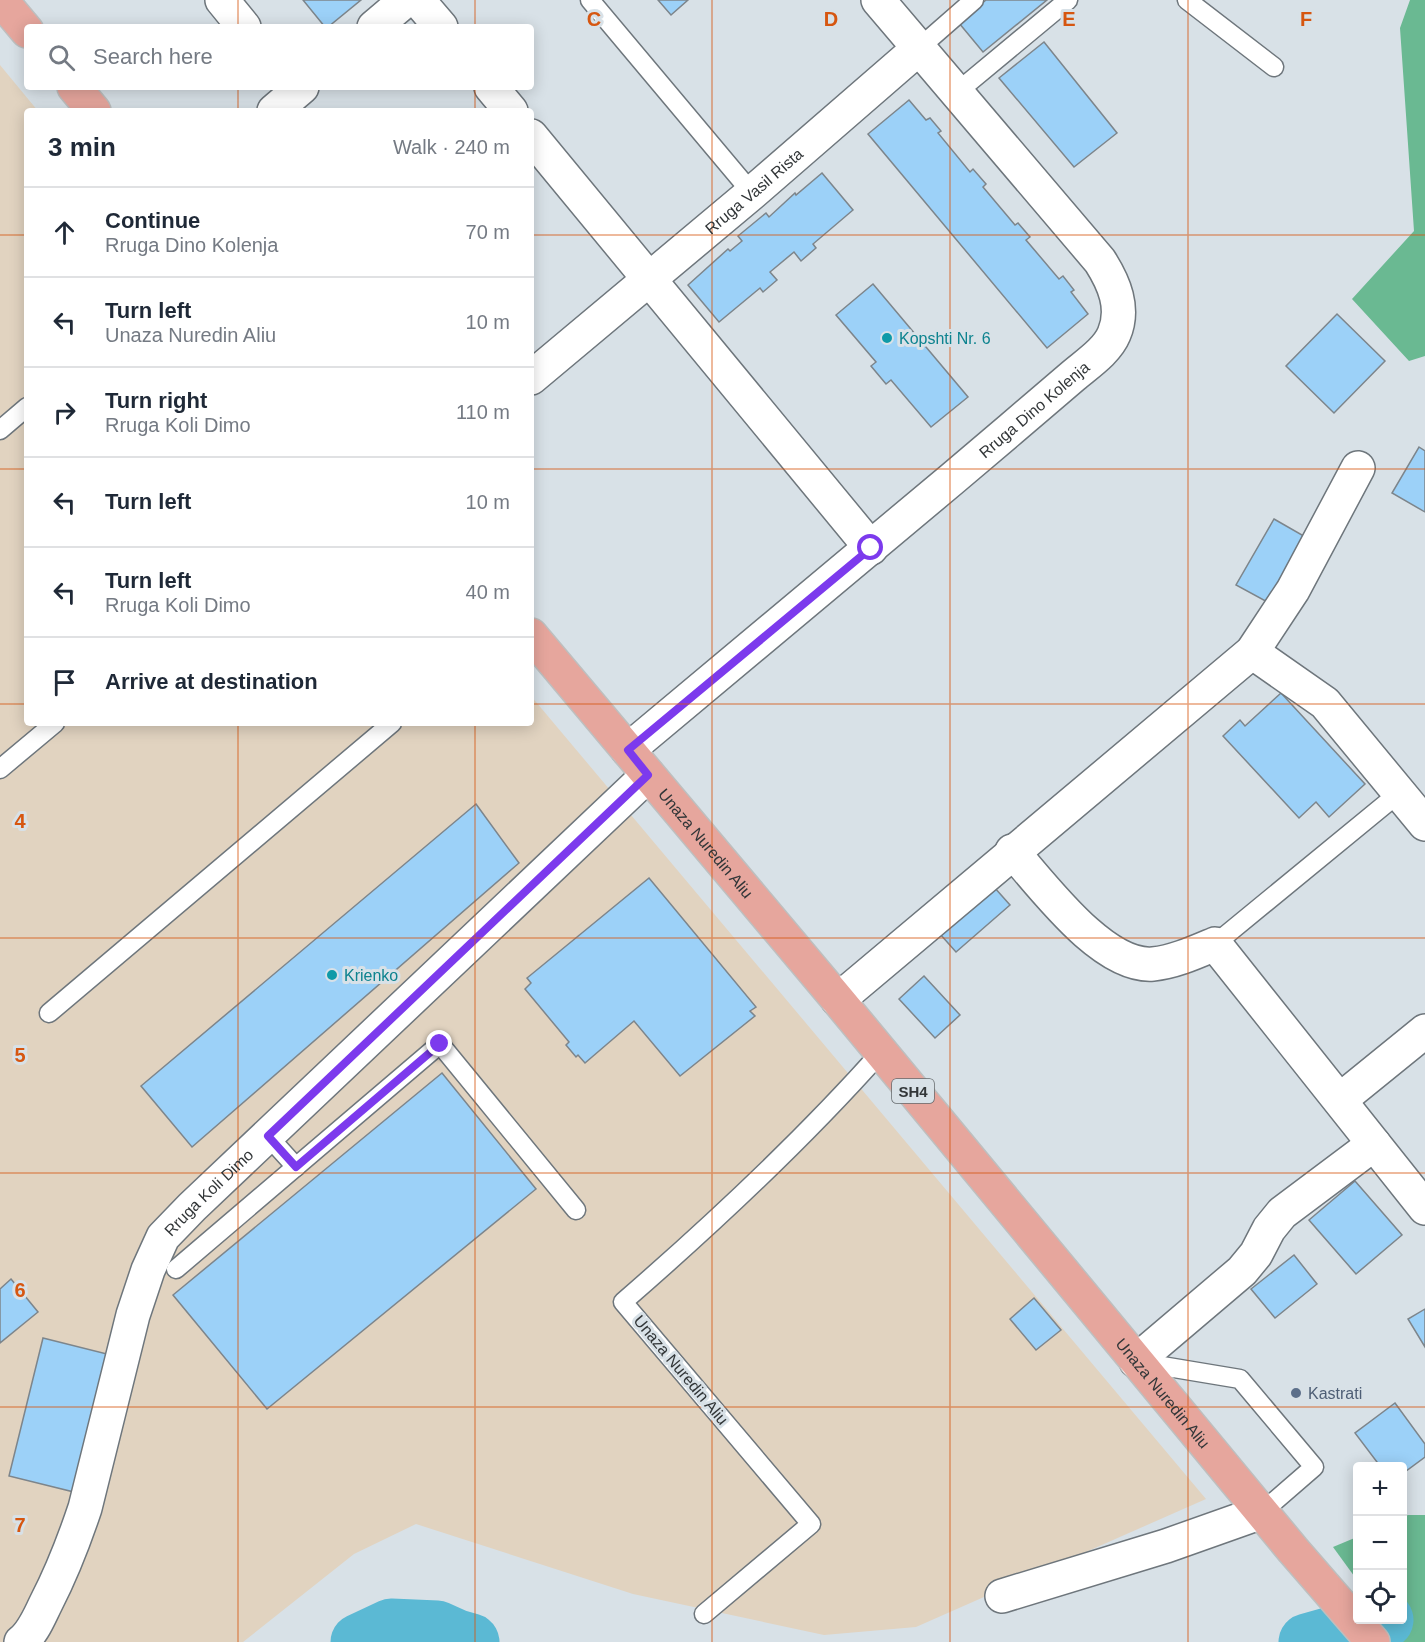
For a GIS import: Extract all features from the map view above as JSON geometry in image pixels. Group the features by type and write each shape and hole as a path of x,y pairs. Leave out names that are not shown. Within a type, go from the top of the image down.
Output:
{"main road":[{"path":"1,1 24,28"},
{"path":"76,90 92,108"},
{"name":"Unaza Nuredin Aliu","path":"534,639 838,1000 1293,1550 1373,1642"}],"street":[{"path":"222,0 242,24"},
{"path":"378,24 406,0"},
{"path":"418,0 438,24"},
{"name":"Rruga Dino Kolenja","path":"628,750 871,548 1101,351 1114,335 1118,319 1118,300 1112,280 1100,261 878,0"},
{"name":"Rruga Vasil Rista","path":"534,375 752,194 918,49"},
{"path":"494,90 508,108"},
{"path":"534,139 871,548"},
{"path":"838,1000 1012,851 1252,652 1293,590 1358,468"},
{"path":"1252,652 1325,703 1425,824"},
{"name":"Rruga Koli Dimo","path":"21,1642 37,1621 59,1577 76,1535 85,1508 133,1316 148,1270 163,1237 648,775"},
{"path":"1012,851 1079,925 1102,946 1130,961 1153,964 1183,957 1215,944 1425,1208"},
{"path":"1340,1100 1425,1031"},
{"path":"1136,1361 1242,1271 1256,1254 1269,1229 1282,1213 1374,1144"},
{"path":"1002,1596 1166,1546 1262,1512"}],"lane":[{"path":"590,0 752,194"},
{"name":"Rruga Vasil Rista","path":"918,49 974,0"},
{"path":"956,93 1068,0"},
{"path":"1187,0 1274,67"},
{"path":"0,430 24,410"},
{"path":"0,769 51,726"},
{"path":"49,1013 388,726"},
{"path":"1215,944 1400,793"},
{"name":"Rruga Koli Dimo","path":"176,1269 440,1044 576,1210"},
{"name":"Unaza Nuredin Aliu","path":"704,1614 811,1524 623,1302 690,1244 776,1164 881,1052"},
{"path":"268,1136 296,1167"},
{"path":"1136,1361 1240,1379 1314,1467 1262,1512"}],"shaded area":[{"path":"0,65 36,108 24,108 24,726 534,726 534,700 1206,1499 916,1627 824,1635 633,1594 416,1524 354,1554 243,1642 0,1642"}],"green space":[{"path":"1410,0 1425,0 1425,356 1409,361 1352,299 1414,231 1400,28"},
{"path":"1407,1515 1425,1515 1425,1642 1403,1642 1390,1624 1407,1624"},
{"path":"1353,1539 1353,1574 1333,1547"}],"building":[{"path":"303,0 361,0 332,24 323,24"},
{"path":"658,0 688,0 671,15"},
{"path":"986,0 1047,0 983,52 959,23"},
{"path":"1044,42 1117,133 1074,167 999,78"},
{"path":"909,100 926,120 930,118 941,131 938,133 970,172 973,169 986,184 983,187 1015,225 1018,223 1030,237 1026,240 1059,279 1063,276 1074,290 1071,292 1088,314 1047,348 868,134"},
{"path":"822,173 853,210 813,244 816,248 801,261 794,252 770,272 777,280 763,292 760,288 719,322 688,285 728,249 730,251 742,241 738,236 766,213 769,217 795,193 796,195"},
{"name":"Kopshti Nr. 6","path":"873,284 968,397 931,427 891,380 886,384 871,366 876,362 836,315"},
{"path":"1337,314 1385,361 1334,413 1286,366"},
{"path":"1419,447 1425,451 1425,512 1392,493"},
{"path":"1274,519 1309,539 1271,604 1236,585"},
{"path":"1281,693 1365,784 1329,817 1316,802 1299,818 1223,736 1240,720 1245,726"},
{"name":"Krienko","path":"476,804 519,863 192,1147 141,1086"},
{"path":"649,878 756,1007 750,1011 755,1016 680,1076 634,1021 585,1063 578,1055 576,1057 566,1045 569,1042 525,989 531,983 527,978"},
{"path":"994,887 1010,905 956,952 940,934"},
{"path":"924,976 960,1015 935,1038 899,999"},
{"path":"442,1073 536,1189 267,1409 173,1295"},
{"path":"1355,1181 1402,1235 1356,1274 1309,1220"},
{"path":"1294,1255 1317,1284 1275,1318 1251,1289"},
{"path":"11,1279 38,1312 0,1343 0,1289"},
{"path":"1034,1298 1061,1330 1036,1350 1010,1319"},
{"path":"1425,1309 1425,1347 1408,1319"},
{"path":"43,1338 107,1354 74,1492 9,1476"},
{"path":"1395,1403 1425,1444 1425,1457 1407,1470 1407,1462 1377,1462 1355,1433"}],"waterway":[{"path":"1307,1642 1371,1624"},
{"path":"359,1642 391,1627 437,1629 471,1642"}],"place":[{"name":"Kopshti Nr. 6","path":"887,338"},
{"name":"Krienko","path":"332,975"},
{"name":"Kastrati","path":"1296,1393"}],"route":[{"path":"440,1044 296,1167 268,1136 648,775 628,750 871,548"}]}
